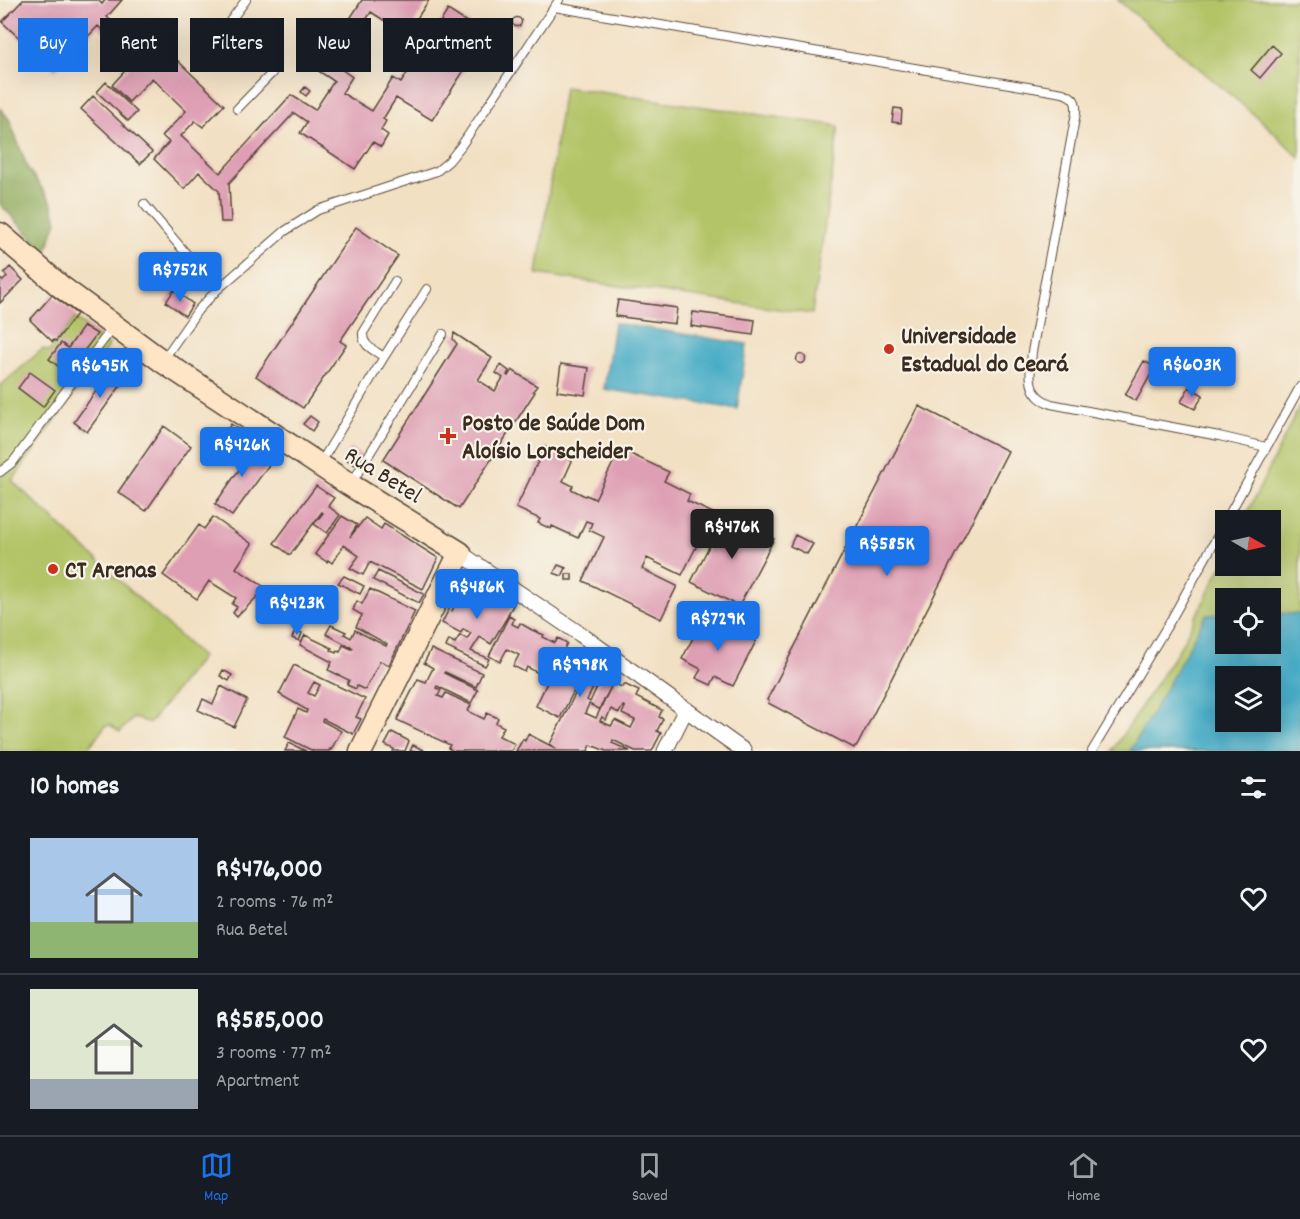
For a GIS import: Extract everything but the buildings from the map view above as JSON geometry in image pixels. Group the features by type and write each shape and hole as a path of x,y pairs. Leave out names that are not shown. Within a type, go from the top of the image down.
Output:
{"street":[{"name":"Rua Betel","path":"0,234 60,286 162,361 580,633 744,751"},
{"path":"361,751 460,553"},
{"path":"666,751 686,709"}],"lane":[{"path":"237,109 272,73 221,33 246,0"},
{"path":"162,361 198,310 217,290 285,231 318,210 437,171 461,146 557,3 1063,93 1073,97 1077,103 1076,113 1032,352 1030,374 1036,395 1051,404 1266,447"},
{"path":"144,204 217,290"},
{"path":"384,357 365,344 363,333 396,281"},
{"path":"320,465 427,289"},
{"path":"0,472 13,462 114,326"},
{"path":"350,485 442,334"},
{"path":"1232,510 1300,387"},
{"path":"1092,751 1172,618 1215,541"}],"green space":[{"path":"1118,0 1300,0 1300,158 1265,124"},
{"path":"564,87 839,126 812,314 537,274"},
{"path":"0,108 9,119 28,169 51,201 57,221 46,253 0,204"},
{"name":"CT Arenas","path":"75,318 109,345 12,481 202,657 150,723 133,718 120,732 106,725 86,751 0,751 0,386 43,349 49,352"},
{"path":"1300,405 1300,751 1112,751 1179,649 1217,576 1281,576 1281,510 1249,510"}],"water":[{"path":"614,323 747,344 737,409 604,389"},
{"path":"1281,613 1300,614 1300,751 1130,751 1206,615 1215,615 1215,654 1281,654"}],"place":[{"name":"Universidade Estadual do Ceará","path":"889,349"},
{"name":"Posto de Saúde Dom Aloísio Lorscheider","path":"448,436"},
{"name":"CT Arenas","path":"53,569"}]}
